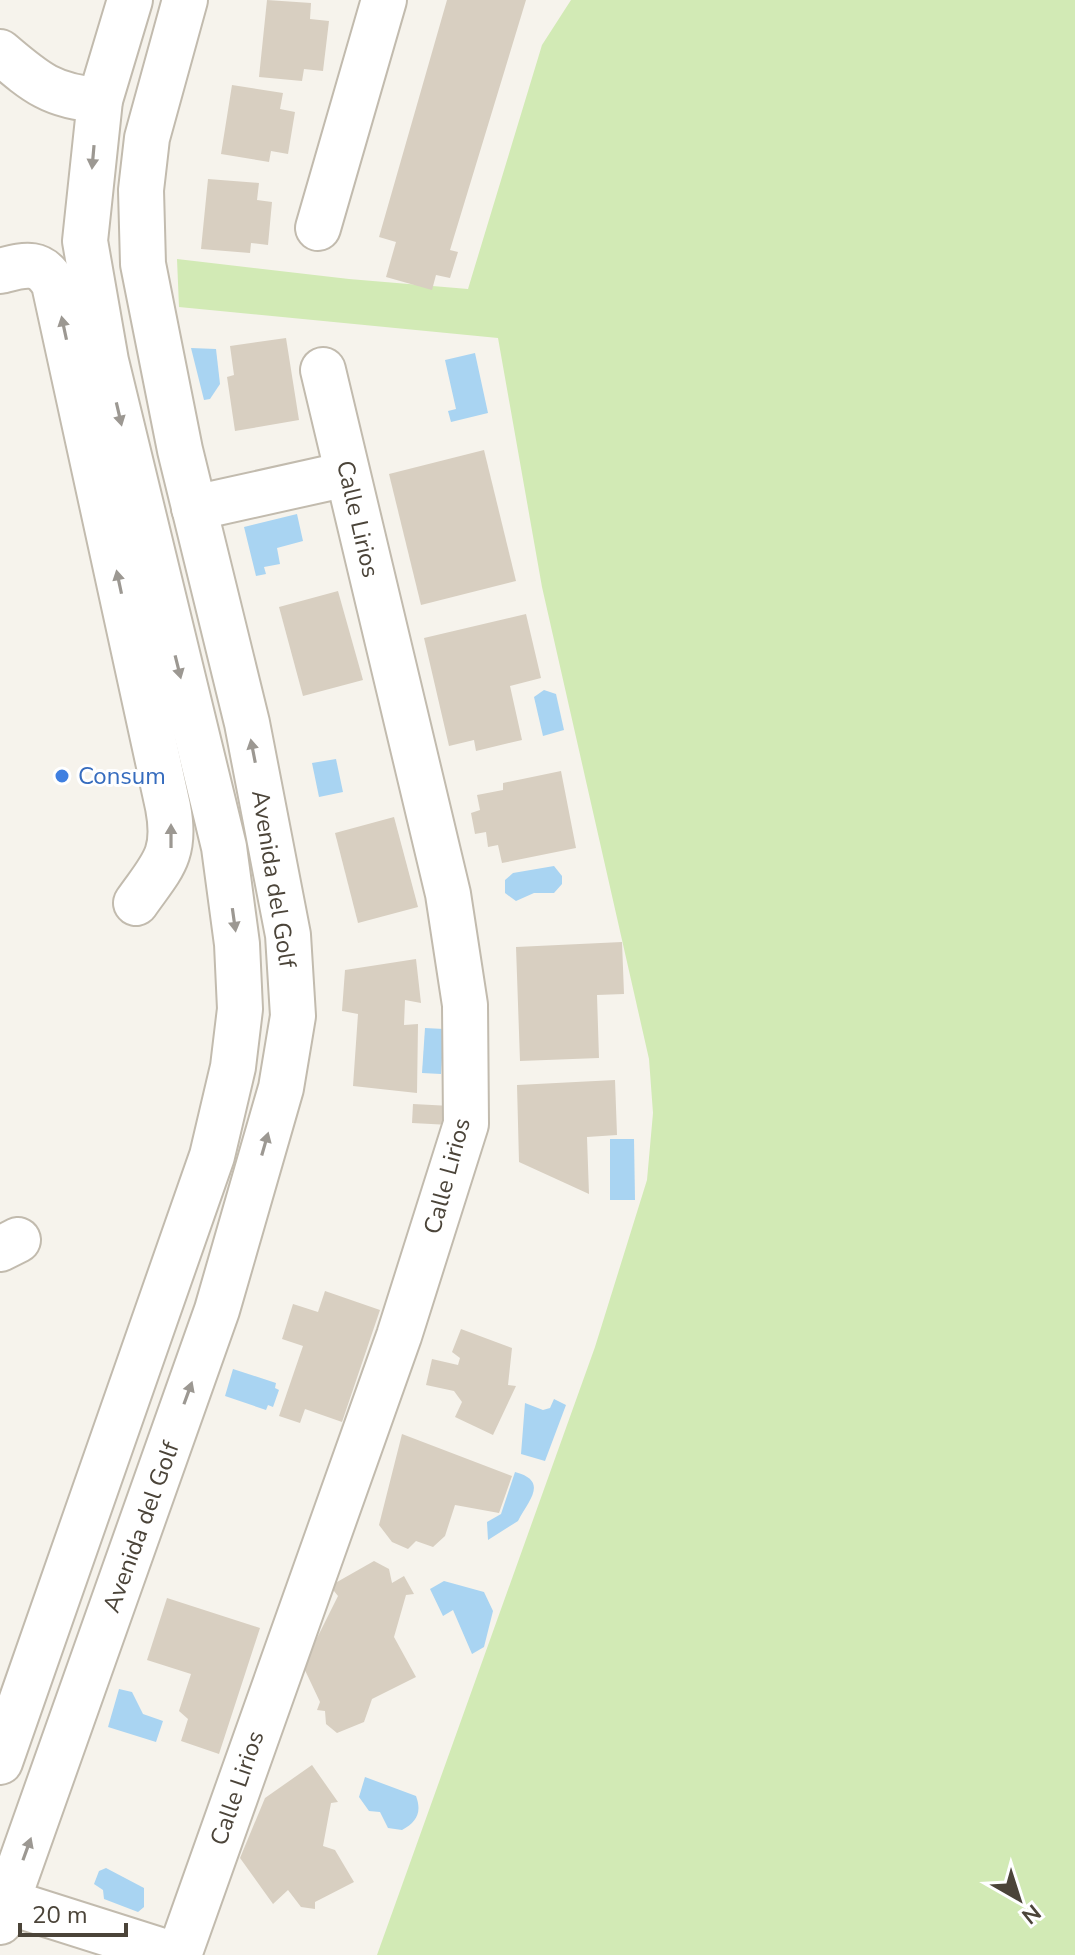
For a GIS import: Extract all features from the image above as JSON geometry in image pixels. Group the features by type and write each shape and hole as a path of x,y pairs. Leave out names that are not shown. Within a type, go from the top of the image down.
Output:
{"street":[{"name":"Avenida del Golf","path":"0,1762 212,1156 233,1067 240,1009 237,944 224,847 106,361 85,241 100,100 130,0"},
{"name":"Avenida del Golf","path":"4,1912 217,1310 281,1088 293,1016 288,935 250,738 194,508 143,264 140,229 147,138 185,0"},
{"path":"318,228 384,0"},
{"path":"0,52 40,86 70,98 100,100"},
{"path":"0,271 27,264 38,266 54,284 165,792 173,834 171,849 136,903"},
{"name":"Calle Lirios","path":"177,1955 399,1336 466,1124 465,1005 448,894 323,370"},
{"path":"194,508 347,474"},
{"path":"4,1912 177,1955"}],"green space":[{"path":"571,0 1075,0 1075,1955 377,1955 595,1347 647,1180 653,1113 649,1059 542,587 498,338 179,307 177,259 468,289 542,45"}],"water":[{"path":"191,348 216,349 220,384 210,399 204,400"},
{"path":"475,353 488,413 451,422 448,411 456,409 445,360"},
{"path":"297,514 303,541 277,548 280,564 264,567 266,574 256,576 244,527"},
{"path":"544,690 556,694 564,730 543,736 534,697"},
{"path":"336,759 343,792 319,797 312,763"},
{"path":"554,866 562,876 562,884 554,893 534,893 516,901 505,893 505,880 513,873"},
{"path":"425,1028 444,1029 441,1074 422,1073"},
{"path":"610,1139 634,1139 635,1200 610,1200"},
{"path":"233,1369 276,1383 275,1388 279,1390 273,1407 268,1405 266,1410 225,1396"},
{"path":"554,1399 566,1405 545,1461 521,1454 525,1403 543,1410 550,1408"},
{"path":"515,1472 531,1480 534,1486 531,1499 518,1521 488,1540 487,1522 501,1514"},
{"path":"444,1581 484,1592 493,1611 484,1647 472,1654 453,1610 443,1616 430,1589"},
{"path":"119,1689 132,1692 143,1714 163,1721 156,1742 108,1727"},
{"path":"365,1777 416,1796 418,1812 411,1824 402,1830 388,1828 380,1812 369,1811 359,1797"},
{"path":"106,1868 144,1888 144,1907 138,1912 104,1899 103,1890 94,1884 99,1871"}],"building":[{"path":"267,0 311,3 310,19 329,21 323,71 304,69 302,81 259,77"},
{"path":"447,0 526,0 450,250 458,252 450,278 436,275 432,290 386,277 396,242 379,237"},
{"path":"232,85 283,93 280,109 295,112 288,154 271,151 269,162 221,154"},
{"path":"208,179 259,183 257,200 272,202 268,245 251,243 250,253 201,249"},
{"path":"286,338 299,420 235,431 227,377 234,375 230,346"},
{"path":"484,450 516,581 421,605 389,474"},
{"path":"338,591 363,680 303,696 279,607"},
{"path":"526,614 541,678 510,686 522,740 476,751 474,740 449,746 424,638"},
{"path":"561,771 576,848 502,863 498,845 488,847 486,832 475,834 471,813 480,810 477,795 503,790 503,783"},
{"path":"394,817 418,907 358,923 335,833"},
{"path":"622,942 624,994 597,995 599,1058 520,1061 516,947"},
{"path":"416,959 421,1003 405,1000 404,1025 418,1024 417,1093 353,1086 358,1014 342,1011 345,970"},
{"path":"615,1080 617,1135 587,1137 589,1194 519,1162 517,1085"},
{"path":"413,1104 451,1106 450,1125 412,1123"},
{"path":"325,1291 380,1310 342,1422 305,1409 300,1423 279,1416 303,1346 282,1339 293,1304 318,1312"},
{"path":"461,1329 512,1348 508,1385 516,1386 493,1435 455,1417 462,1402 454,1391 426,1385 432,1359 458,1365 460,1358 452,1352"},
{"path":"402,1434 512,1476 499,1513 455,1505 445,1536 433,1547 416,1541 408,1549 392,1542 379,1525"},
{"path":"374,1561 389,1569 392,1583 404,1576 414,1594 406,1595 394,1637 416,1677 372,1699 364,1722 337,1733 326,1724 325,1711 317,1710 320,1702 303,1666 338,1596 330,1586"},
{"path":"167,1598 260,1628 219,1754 181,1741 188,1719 179,1711 191,1674 147,1660"},
{"path":"312,1765 338,1802 331,1803 323,1846 335,1850 354,1882 315,1902 315,1909 301,1907 288,1890 273,1904 240,1858 265,1798"}],"place":[{"name":"Consum","path":"62,776"}]}
